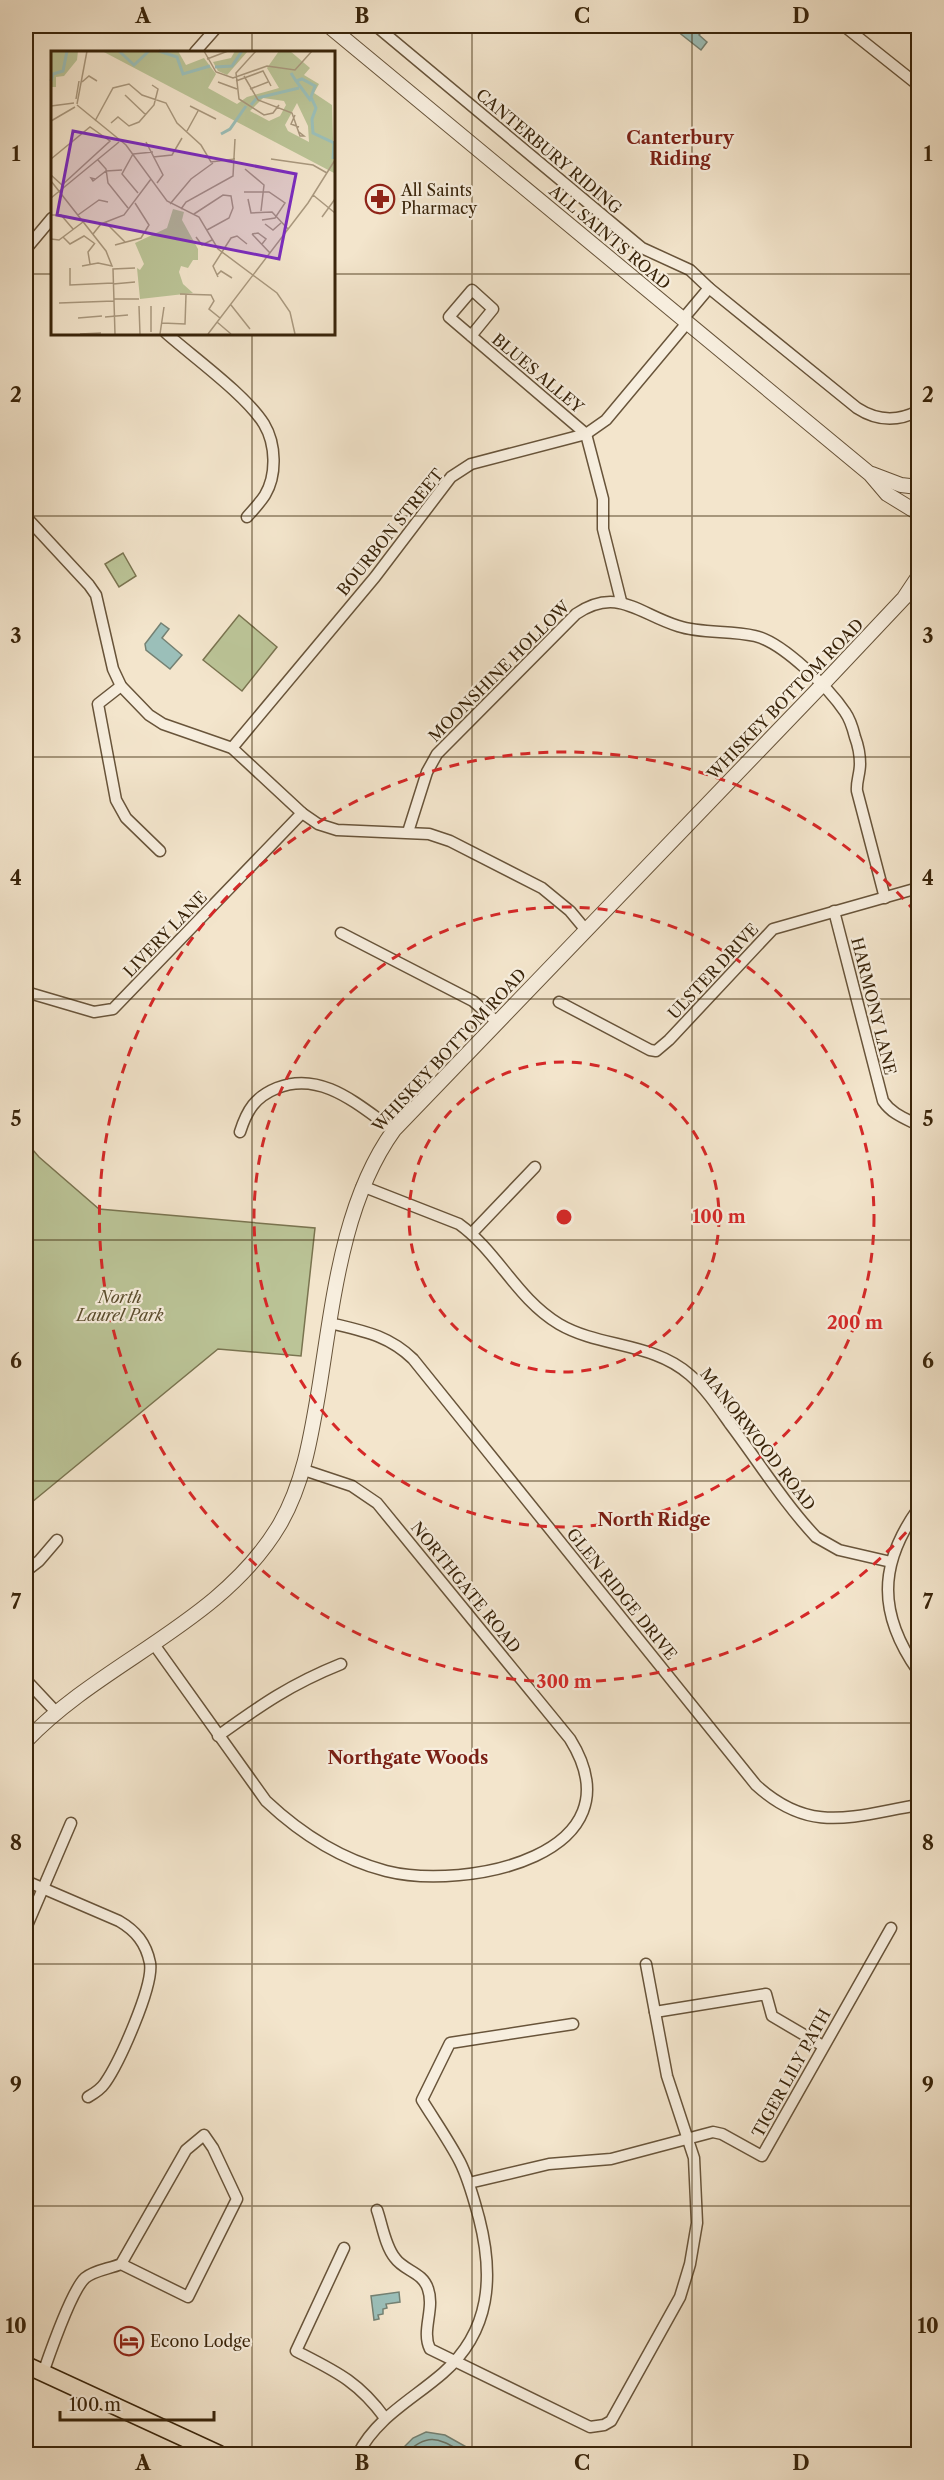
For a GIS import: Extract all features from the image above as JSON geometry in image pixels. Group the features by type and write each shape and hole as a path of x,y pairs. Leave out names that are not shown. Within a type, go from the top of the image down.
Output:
{"main road":[{"path":"26,2365 219,2454"}],"street":[{"path":"196,51 218,26"},
{"name":"ALL SAINTS ROAD","path":"329,26 870,474 887,494 918,513"},
{"name":"CANTERBURY RIDING","path":"376,26 642,248 690,270 709,288 870,416 893,419 918,411"},
{"path":"844,26 918,85"},
{"path":"26,249 49,230"},
{"path":"685,321 709,288"},
{"name":"BOURBON STREET","path":"232,748 375,577 451,477 471,465 586,434 606,420 685,321"},
{"path":"167,334 237,394 266,426 271,438 274,470 265,495 248,517"},
{"name":"BLUES ALLEY","path":"471,336 586,434"},
{"path":"586,434 603,499 603,529 621,601 683,628 738,633 772,641 822,685 846,712 856,738 860,766 856,782 857,791 885,898"},
{"name":"ALL SAINTS ROAD","path":"870,474 901,485 918,487"},
{"path":"918,494 916,506 918,513"},
{"path":"26,517 96,595 113,669 121,686 149,716 162,724 232,748 302,813 318,824 337,830 408,832 429,834 450,840 542,888 570,911 585,929"},
{"path":"26,535 34,526"},
{"name":"WHISKEY BOTTOM ROAD","path":"26,1741 56,1712 213,1599 238,1577 279,1525 304,1470 330,1323 353,1212 362,1186 378,1154 394,1130 822,685 904,598 918,577"},
{"name":"MOONSHINE HOLLOW","path":"408,832 427,772 437,754 576,614 584,608 602,602 621,601"},
{"path":"121,686 98,704 116,800 126,818 160,851"},
{"name":"LIVERY LANE","path":"26,992 94,1012 113,1008 302,813"},
{"name":"ULSTER DRIVE","path":"558,1002 656,1051 669,1040 773,928 918,888"},
{"name":"HARMONY LANE","path":"834,911 884,1101 889,1109 898,1116 918,1125"},
{"path":"341,933 473,1001 497,1022"},
{"path":"240,1132 244,1116 259,1097 287,1084 304,1082 337,1091 394,1130"},
{"path":"472,1233 535,1167"},
{"name":"MANORWOOD ROAD","path":"362,1186 447,1218 472,1233 520,1293 554,1320 595,1339 665,1358 690,1375 714,1402 816,1537 839,1550 891,1562"},
{"name":"GLEN RIDGE DRIVE","path":"330,1323 383,1337 413,1359 756,1785 771,1798 787,1809 822,1818 918,1805"},
{"name":"NORTHGATE ROAD","path":"153,1643 266,1801 285,1819 331,1850 387,1871 416,1876 447,1877 504,1867 538,1856 562,1841 574,1829 585,1798 584,1769 578,1751 377,1503 352,1486 304,1470"},
{"path":"918,1509 905,1528 891,1562 888,1581 891,1620 897,1637 918,1671"},
{"path":"26,1571 39,1561 57,1540"},
{"path":"218,1736 272,1697 341,1664"},
{"path":"26,1680 56,1712"},
{"path":"26,1928 71,1823"},
{"path":"26,1881 130,1928 141,1939 151,1966 147,1994 111,2073 97,2092 88,2097"},
{"name":"TIGER LILY PATH","path":"469,2183 549,2164 611,2159 713,2132 722,2134 762,2156 891,1928"},
{"path":"378,2210 394,2258 424,2280 428,2287 430,2305 427,2337 430,2349 590,2427 604,2426 611,2421 672,2313 688,2273 695,2245 698,2203 694,2158 667,2076 646,1964"},
{"path":"655,2012 766,1994 772,2016 823,2046"},
{"path":"358,2454 373,2431 385,2418 453,2362 466,2347 485,2301 488,2281 485,2241 469,2183 454,2151 422,2100 450,2043 573,2024"},
{"path":"43,2373 56,2334 83,2280 94,2273 121,2264 186,2150 204,2135 213,2148 237,2199 188,2297 121,2264"},
{"path":"344,2248 296,2351 350,2380 374,2402 385,2418"}],"green space":[{"path":"123,553 136,576 119,587 105,564"},
{"path":"239,615 277,647 242,691 203,660"},
{"name":"North Laurel Park","path":"26,1142 39,1157 99,1209 315,1228 301,1356 218,1349 26,1507"}],"water":[{"path":"682,26 707,26 699,35 707,42 701,50 677,31"},
{"path":"161,623 169,629 162,638 182,655 170,669 146,650 145,644"},
{"path":"399,2292 400,2302 386,2304 387,2308 383,2309 383,2314 378,2315 379,2319 374,2320 371,2296"},
{"path":"426,2432 445,2435 479,2454 397,2454 413,2438"}],"place":[{"name":"All Saints Pharmacy","path":"380,199"},
{"name":"Econo Lodge","path":"129,2341"}],"district":[{"name":"Canterbury Riding","path":"680,148"},
{"name":"North Ridge","path":"654,1520"},
{"name":"Northgate Woods","path":"408,1758"}]}
